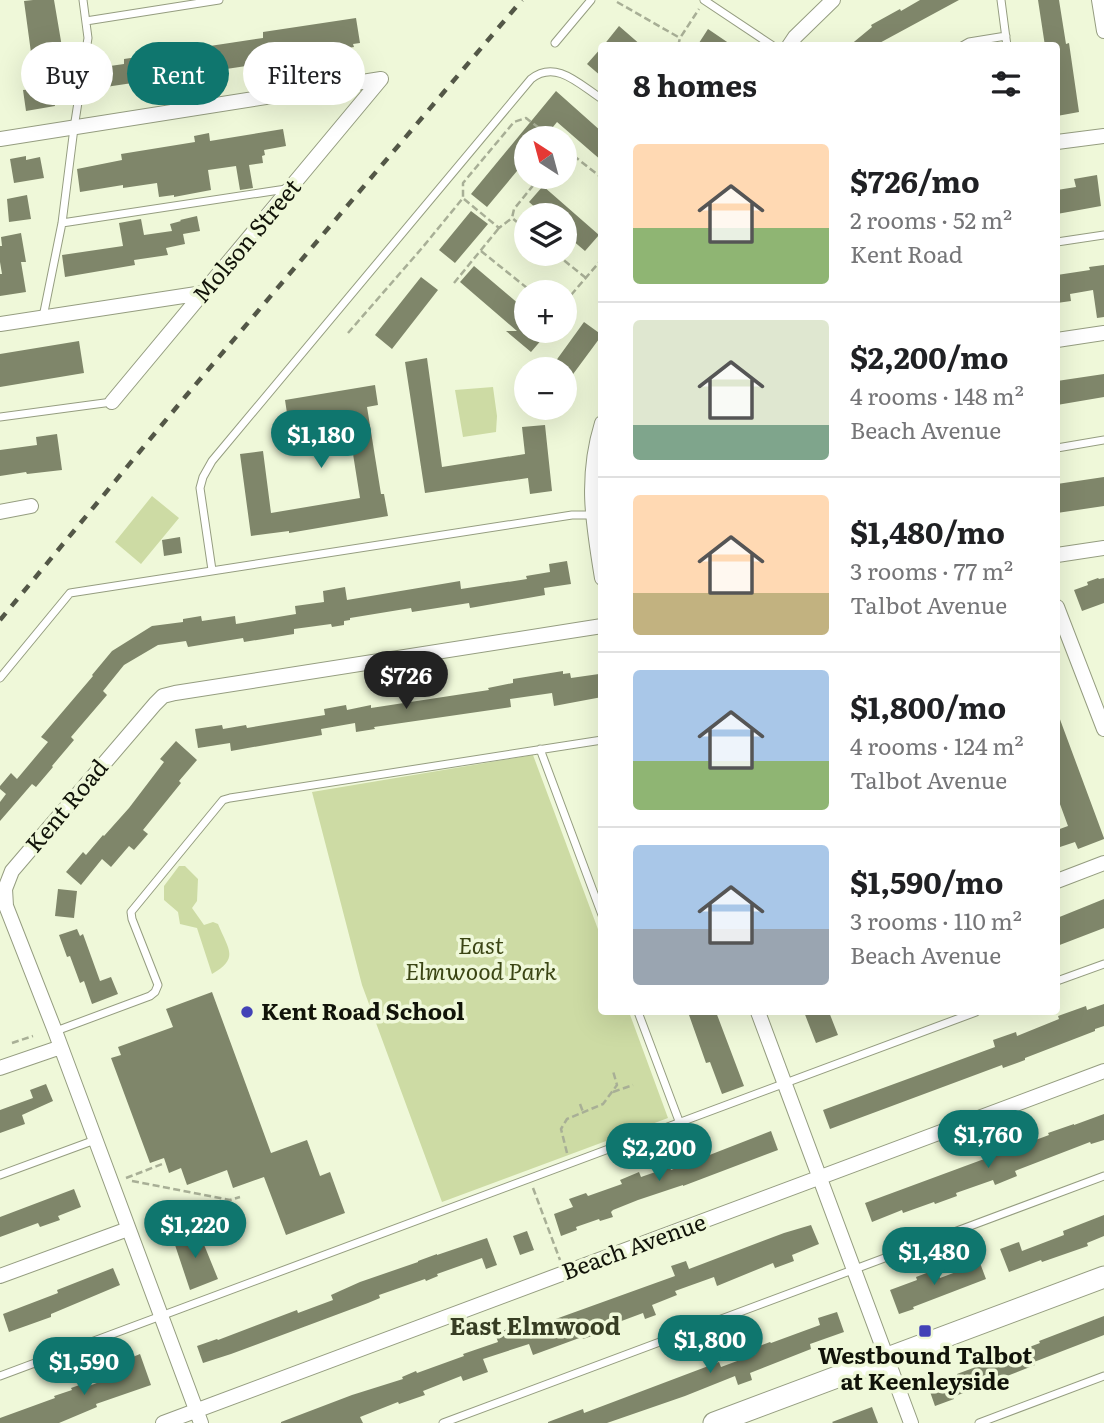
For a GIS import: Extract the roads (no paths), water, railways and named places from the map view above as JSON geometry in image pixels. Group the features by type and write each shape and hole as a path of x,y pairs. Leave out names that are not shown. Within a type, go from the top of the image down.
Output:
{"street":[{"path":"792,42 832,0"},
{"path":"1099,0 1104,31"},
{"name":"Molson Street","path":"74,128 381,79 112,402"},
{"path":"0,139 74,128"},
{"path":"1060,142 1104,136"},
{"path":"0,324 203,293"},
{"path":"1060,340 1104,333"},
{"path":"597,517 591,489 593,459 598,439"},
{"path":"0,512 31,506"},
{"path":"1060,555 1104,548"},
{"path":"1060,615 1104,729"},
{"name":"Kent Road","path":"199,1417 6,906 5,889 12,871 163,696 598,627"},
{"path":"1060,880 1104,863"},
{"path":"759,1015 911,1423"},
{"path":"0,1068 61,1047"},
{"name":"Beach Avenue","path":"163,1423 199,1417 565,1273 1104,1071"},
{"path":"0,1276 128,1229"},
{"path":"714,1423 1104,1277"}],"lane":[{"path":"43,317 62,223 89,38 83,0"},
{"path":"86,21 219,0"},
{"path":"555,43 591,0"},
{"path":"705,0 767,42"},
{"path":"1001,0 1007,42"},
{"path":"969,42 1006,36"},
{"path":"212,570 200,488 202,477 212,461 531,79 545,71 556,71 598,96"},
{"path":"62,223 290,189"},
{"path":"1060,242 1104,235"},
{"path":"0,417 112,402"},
{"path":"1060,447 1104,440"},
{"path":"0,678 70,593 572,515 597,517"},
{"path":"55,1031 155,992 158,985 131,912 223,800 598,741"},
{"path":"540,749 598,904"},
{"path":"1060,980 1104,964"},
{"path":"639,1015 679,1121"},
{"path":"0,1376 968,1015"},
{"path":"0,1175 95,1140"},
{"path":"443,1423 1104,1176"},
{"path":"979,1423 1104,1376"}],"railway":[{"path":"0,620 185,397 522,0"}],"place":[{"name":"Kent Road School","path":"247,1012"},
{"name":"Westbound Talbot at Keenleyside","path":"925,1331"}],"district":[{"name":"East Elmwood","path":"535,1327"}],"park label":[{"name":"East Elmwood Park","path":"481,959"}]}
